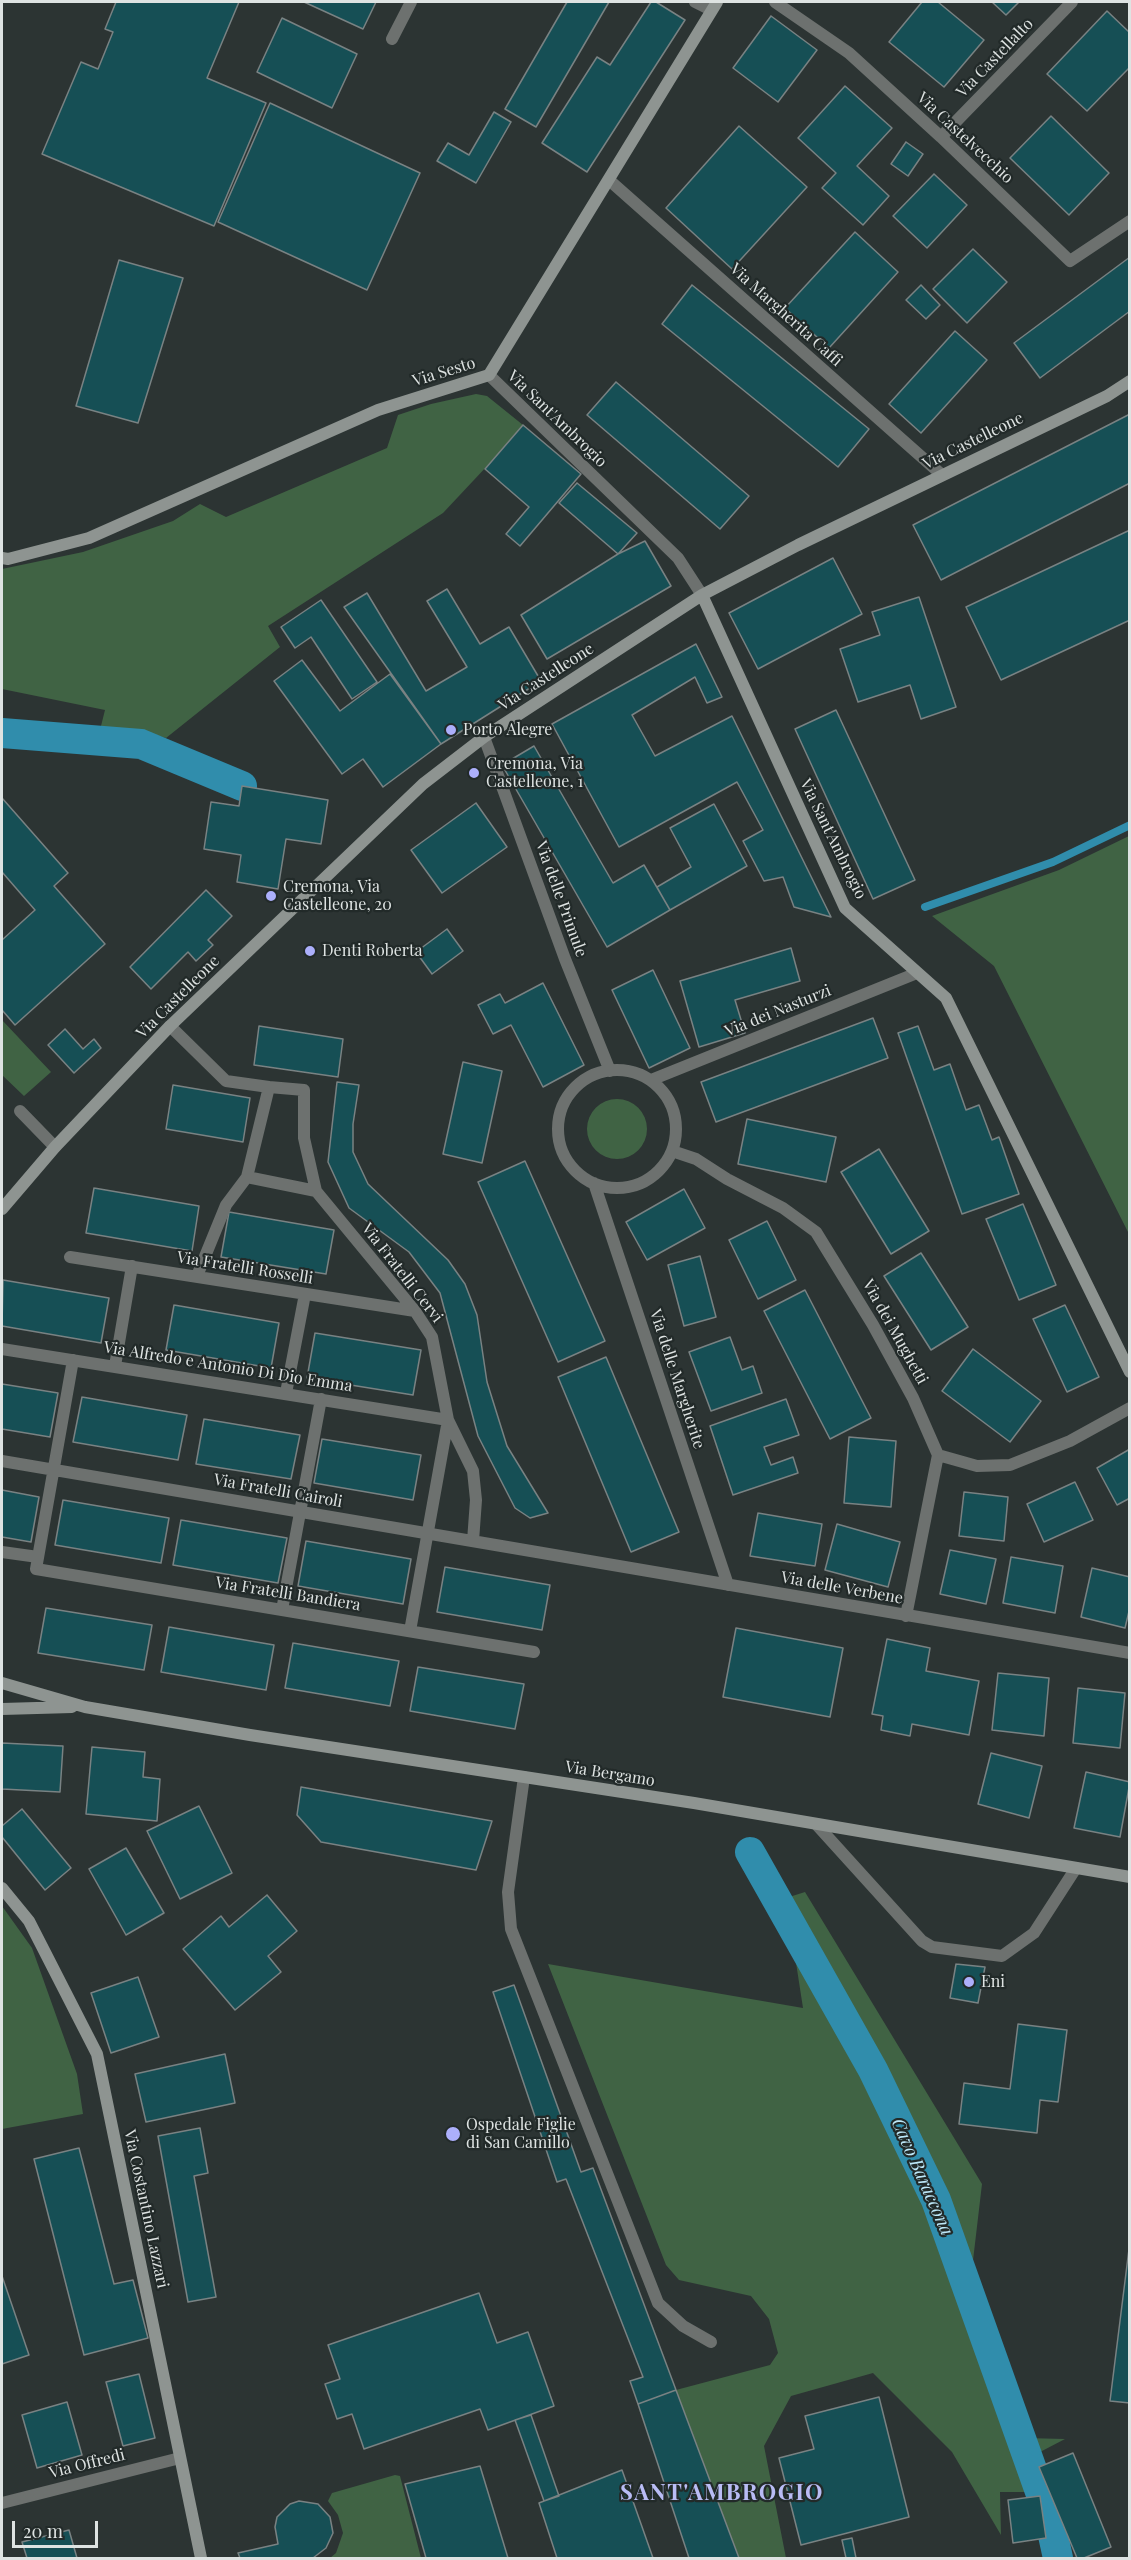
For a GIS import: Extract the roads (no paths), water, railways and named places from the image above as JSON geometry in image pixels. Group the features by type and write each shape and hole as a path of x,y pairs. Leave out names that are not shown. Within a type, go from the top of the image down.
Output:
{"main road":[{"name":"Via Sesto","path":"2,558 8,559 89,538 378,410 489,375 714,6"},
{"name":"Via Castelleone","path":"2,1209 55,1147 170,1026 423,784 484,737 702,595 798,544 1107,396 1130,381"},
{"name":"Via Sant'Ambrogio","path":"702,595 845,908 946,998 1130,1372"},
{"name":"Via Bergamo","path":"2,1683 85,1707 816,1824 1130,1877"},
{"name":"Via Bergamo","path":"2,1709 85,1707"},
{"name":"Via Costantino Lazzari","path":"2,1888 30,1921 97,2054 201,2559"}],"street":[{"path":"392,39 411,2"},
{"path":"694,2 714,6"},
{"name":"Via Castelvecchio","path":"775,2 849,54 941,137 1070,261 1130,220"},
{"name":"Via Castellalto","path":"941,137 1072,2"},
{"name":"Via Margherita Caffi","path":"609,180 942,475"},
{"name":"Via Sant'Ambrogio","path":"489,375 678,558 702,595"},
{"name":"Via delle Primule","path":"484,737 565,959 609,1071"},
{"name":"Via dei Nasturzi","path":"651,1080 917,973"},
{"name":"Via Fratelli Cervi","path":"170,1026 226,1081 304,1090 304,1138 316,1191 415,1311 432,1337 448,1420 473,1471 476,1500 473,1541"},
{"path":"626,1070 651,1080 668,1099 676,1125 672,1151 657,1173 634,1186 608,1188 583,1178 565,1159 557,1133 560,1113 576,1085 600,1072 609,1071 626,1070"},
{"path":"197,1276 226,1205 246,1177 269,1087"},
{"path":"20,1111 55,1147"},
{"name":"Via dei Mughetti","path":"672,1151 696,1159 727,1179 783,1208 816,1232 879,1336 913,1398 938,1455"},
{"path":"246,1177 316,1191"},
{"name":"Via delle Margherite","path":"594,1183 728,1585"},
{"name":"Via Fratelli Rosselli","path":"70,1257 415,1311"},
{"path":"115,1366 132,1266"},
{"path":"286,1393 305,1294"},
{"name":"Via Alfredo e Antonio Di Dio Emma","path":"2,1349 448,1420"},
{"path":"37,1563 73,1360"},
{"path":"282,1610 321,1399"},
{"path":"906,1616 938,1455 978,1466 1010,1465 1070,1441 1130,1408"},
{"name":"Via Fratelli Cervi","path":"411,1631 448,1420"},
{"name":"Via Fratelli Cairoli","path":"2,1461 550,1555"},
{"name":"Via Fratelli Bandiera","path":"2,1552 37,1563 282,1610 534,1652"},
{"name":"Via delle Verbene","path":"550,1555 1130,1653"},
{"path":"524,1777 507,1892 511,1929 658,2302 683,2326 711,2342"},
{"path":"816,1824 922,1941 932,1947 1002,1956 1034,1934 1076,1868"},
{"name":"Via Offredi","path":"2,2503 180,2458"}],"waterway":[{"name":"Cavo Baraccona","path":"2,733 141,744 242,786"},
{"path":"925,907 1053,862 1130,825"},
{"name":"Cavo Baraccona","path":"750,1852 873,2070 936,2200 1049,2517 1058,2558"}],"place":[{"name":"Porto Alegre","path":"451,730"},
{"name":"Cremona, Via Castelleone, 1","path":"474,773"},
{"name":"Cremona, Via Castelleone, 20","path":"271,896"},
{"name":"Denti Roberta","path":"310,951"},
{"name":"Eni","path":"969,1982"},
{"name":"Ospedale Figlie di San Camillo","path":"453,2134"}],"district":[{"name":"SANT'AMBROGIO","path":"722,2493"}]}
